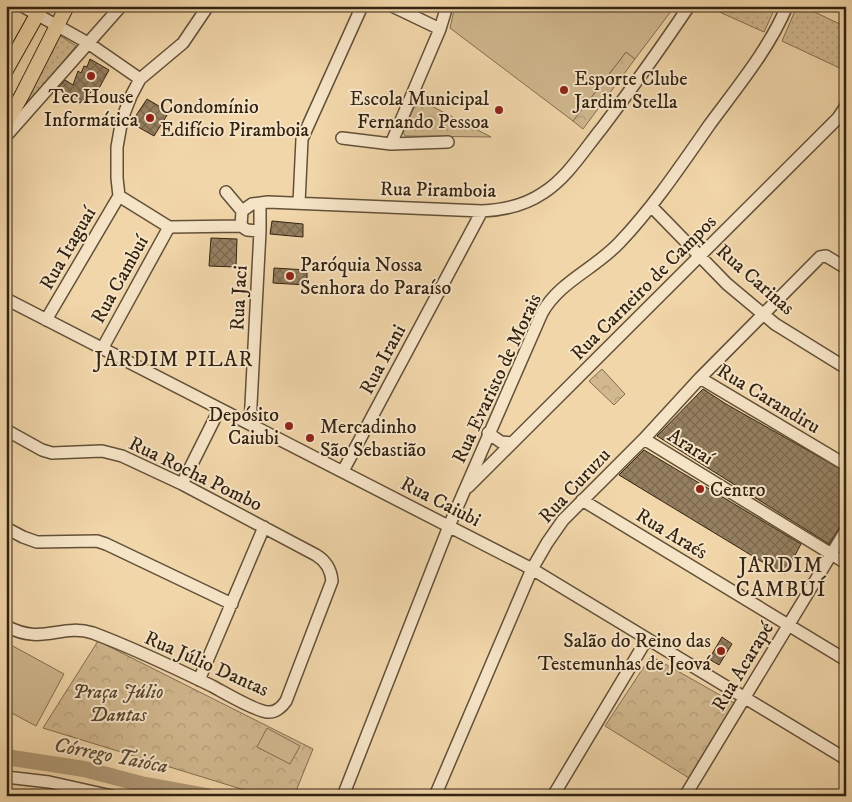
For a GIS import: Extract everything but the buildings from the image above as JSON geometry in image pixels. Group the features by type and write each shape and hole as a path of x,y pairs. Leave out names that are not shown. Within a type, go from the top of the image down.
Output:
{"main road":[{"path":"6,122 22,95 67,6"},
{"path":"6,70 39,10"}],"street":[{"path":"22,6 39,10 56,25 140,79"},
{"path":"6,136 121,6"},
{"path":"208,6 183,43 140,79 122,120 116,178 119,196 169,227 241,226 247,230 260,231"},
{"path":"300,203 302,139 362,6"},
{"path":"392,6 440,29"},
{"path":"390,144 440,29 447,6"},
{"name":"Rua Piramboia","path":"242,211 252,204 268,202 482,211 503,210 518,206 545,192 559,181 655,57 689,6"},
{"name":"Rua Evaristo de Morais","path":"343,796 463,492 548,303 563,286 618,244 651,206 771,40 787,6"},
{"name":"Rua Carneiro de Campos","path":"463,492 842,119 846,106"},
{"path":"342,138 390,144 448,142"},
{"path":"226,192 242,211 241,226"},
{"name":"Rua Itaguaí","path":"46,320 119,196"},
{"name":"Rua Jaci","path":"250,424 260,204"},
{"name":"Rua Carinas","path":"651,206 727,284 775,324 846,368"},
{"name":"Rua Irani","path":"343,471 482,211"},
{"name":"Rua Cambuí","path":"102,349 169,227"},
{"name":"Rua Curuzu","path":"434,796 532,569 563,520 644,439 700,378 823,255 846,268"},
{"name":"Rua Caiubi","path":"6,299 532,569 846,759"},
{"name":"Rua Carandiru","path":"700,378 846,465"},
{"path":"182,484 219,410"},
{"name":"Rua Rocha Pombo","path":"6,430 42,450 52,452 102,452 122,456 182,484 320,557 330,571"},
{"path":"486,438 512,443"},
{"path":"486,438 493,451 501,454"},
{"name":"Araraí","path":"644,439 846,564"},
{"name":"Rua Araés","path":"582,500 846,660"},
{"path":"199,680 264,527"},
{"path":"6,528 37,542 97,541 106,544 232,604"},
{"name":"Rua Acarapé","path":"685,796 846,530"},
{"name":"Rua Júlio Dantas","path":"6,626 21,632 38,635 85,630 102,636 266,712 272,712 281,707 286,701 331,585 330,571"},
{"path":"553,796 647,639"},
{"path":"6,777 49,782 112,796"}],"green space":[{"name":"Esporte Clube Jardim Stella","path":"455,6 675,6 635,59 626,52 573,121 450,28"},
{"path":"706,6 776,6 764,32"},
{"path":"797,6 802,6 846,27 846,71 782,41"},
{"path":"59,35 76,46 22,111"},
{"path":"626,52 635,59 583,129 573,121"},
{"path":"418,99 491,137 405,136 403,131"},
{"path":"602,369 625,394 614,405 589,381"},
{"name":"Praça Júlio Dantas","path":"98,641 313,749 294,796 264,796 43,728"},
{"path":"11,645 64,674 36,726 6,710 6,653"},
{"path":"651,656 734,703 689,778 605,726"},
{"path":"267,728 300,746 290,764 257,747"}],"waterway":[{"name":"Córrego Taióca","path":"6,757 84,769 141,784 207,796"}],"place":[{"name":"Tec House Informática","path":"91,76"},
{"name":"Esporte Clube Jardim Stella","path":"564,90"},
{"name":"Escola Municipal Fernando Pessoa","path":"499,110"},
{"name":"Condomínio Edifício Piramboia","path":"150,118"},
{"name":"Paróquia Nossa Senhora do Paraíso","path":"290,276"},
{"name":"Depósito Caiubi","path":"289,426"},
{"name":"Mercadinho São Sebastião","path":"310,438"},
{"name":"Centro","path":"700,489"},
{"name":"Salão do Reino das Testemunhas de Jeová","path":"721,651"}],"district":[{"name":"JARDIM PILAR","path":"174,359"},
{"name":"JARDIM CAMBUÍ","path":"781,577"}]}
